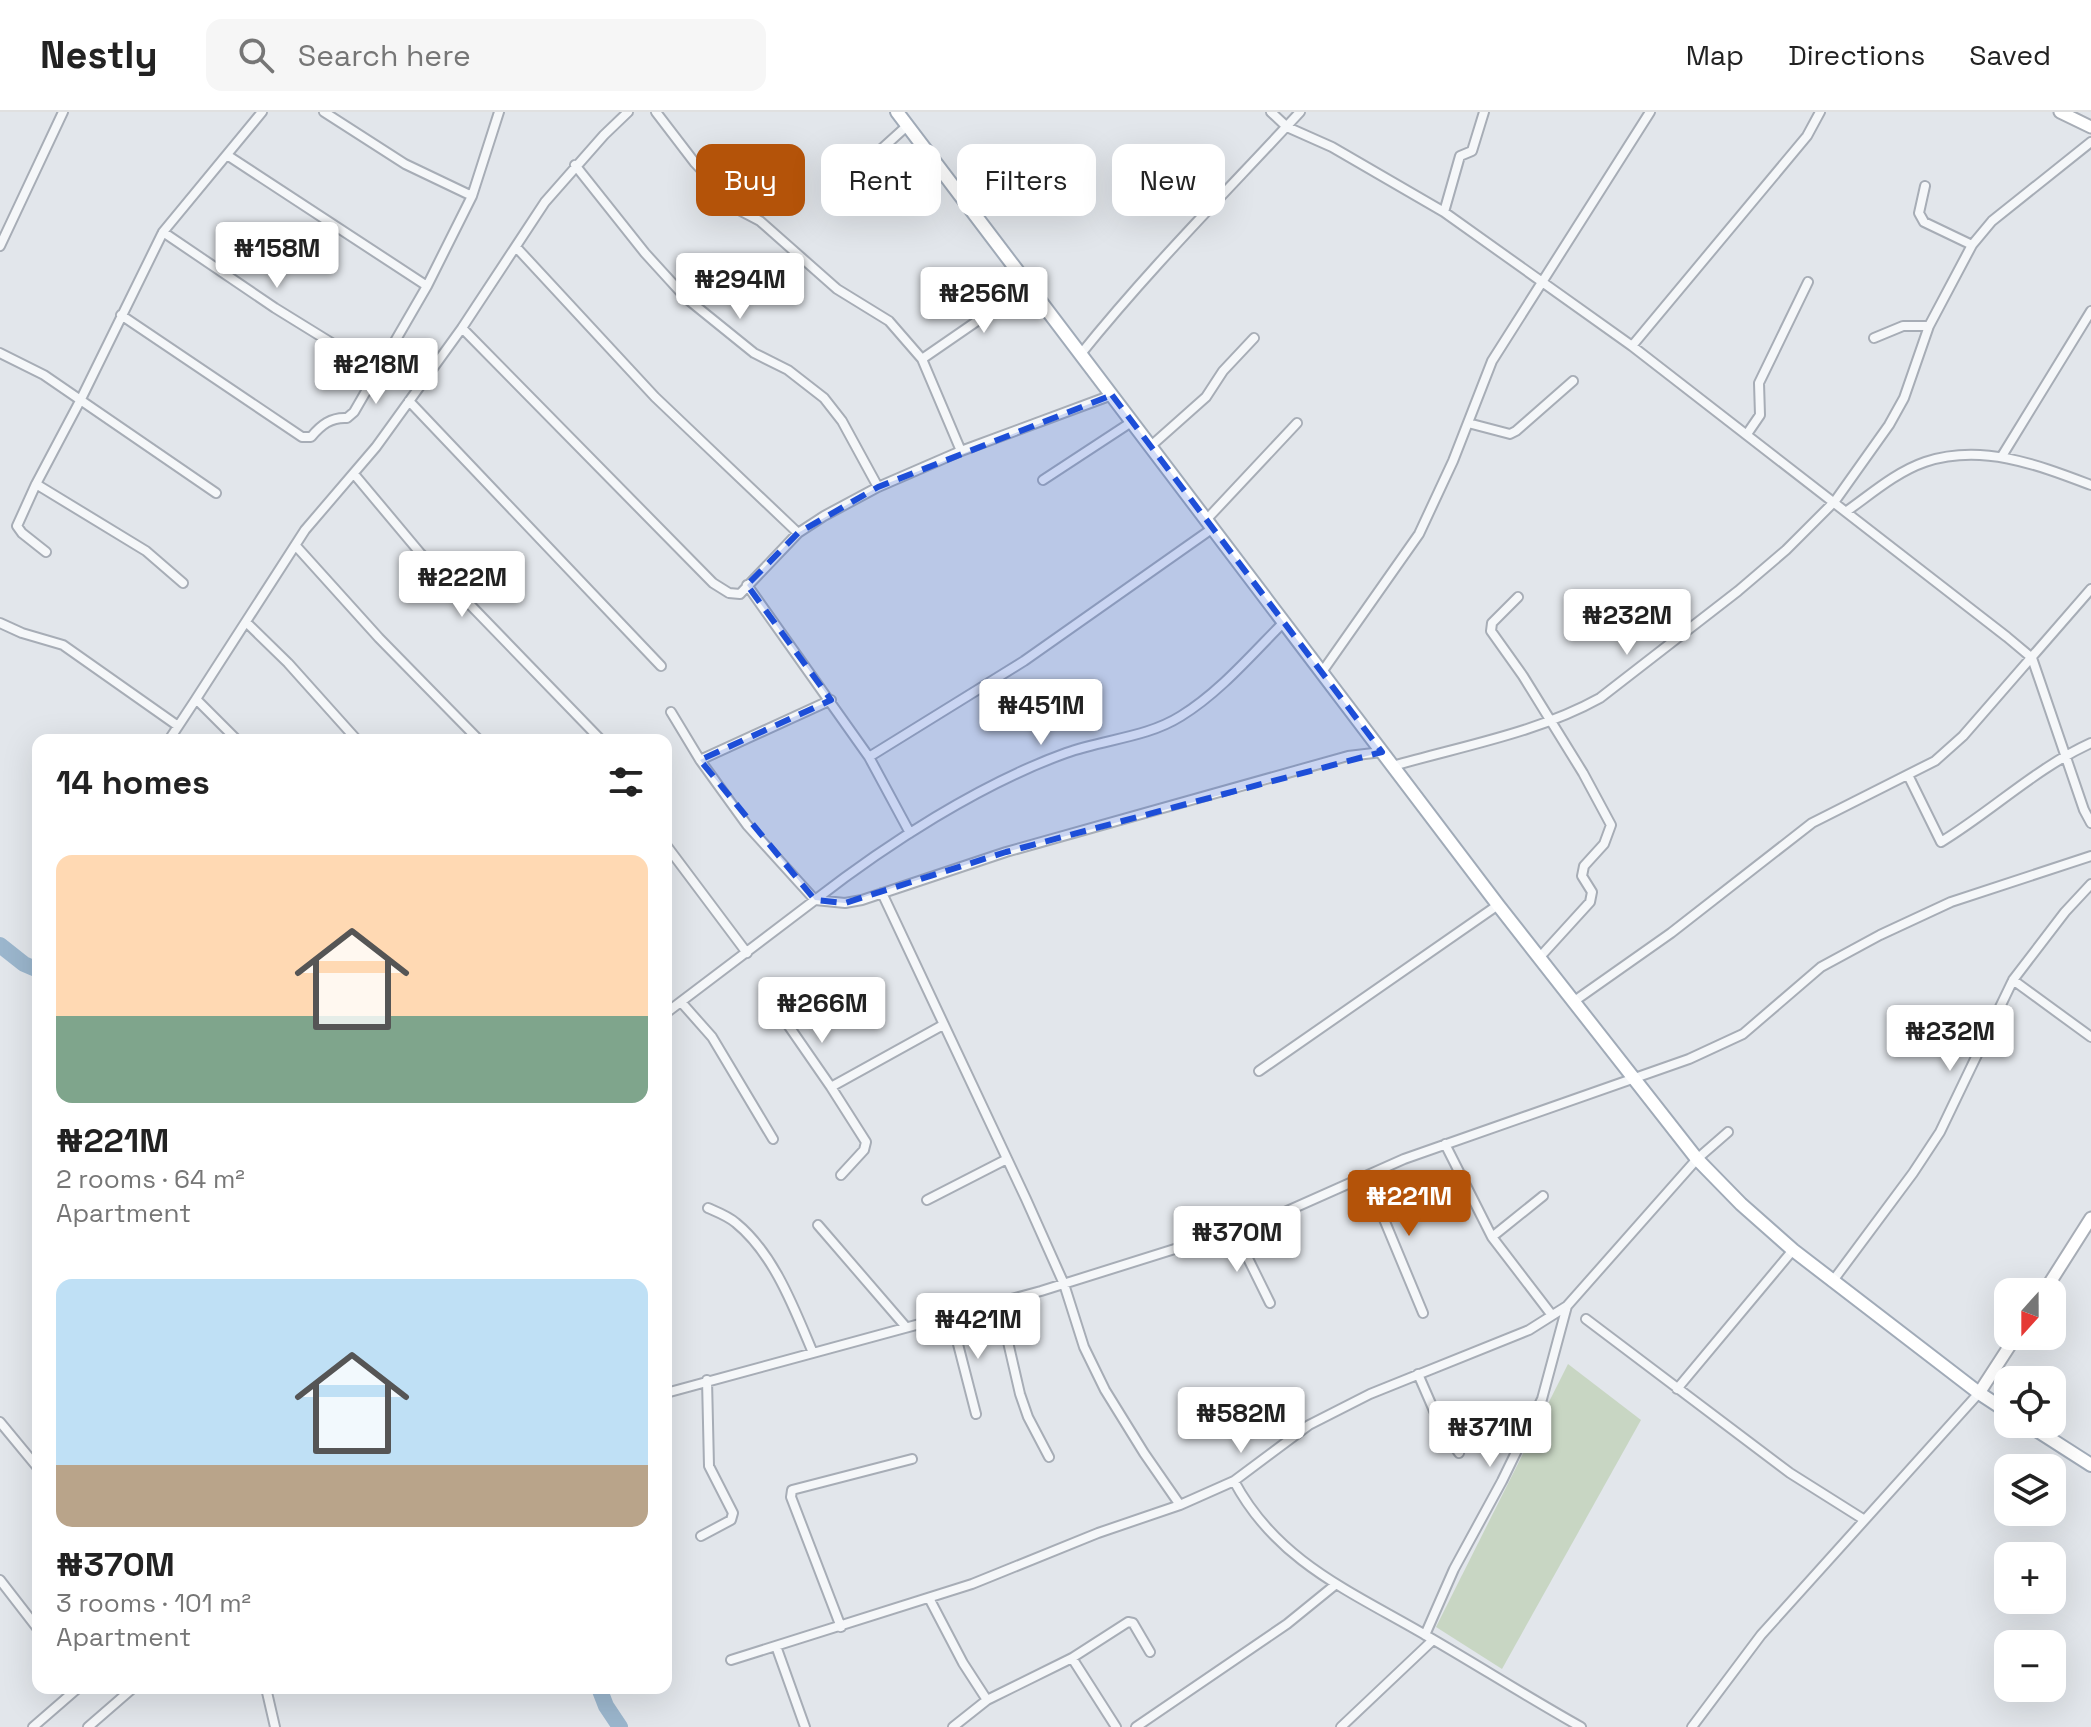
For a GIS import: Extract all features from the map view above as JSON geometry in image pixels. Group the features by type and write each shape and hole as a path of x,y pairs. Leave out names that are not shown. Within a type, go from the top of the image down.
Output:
{"main road":[{"path":"897,112 1498,905 1697,1159 1793,1250 1994,1403"},
{"path":"2049,1438 2091,1465"}],"street":[{"path":"1,241 63,112"},
{"path":"46,552 17,526 36,484 163,232 262,112"},
{"path":"324,112 405,164 472,196"},
{"path":"121,315 302,437 311,437 337,417 347,418 354,412 427,286 472,196 499,112"},
{"path":"173,734 305,530 354,474 409,401 462,328 545,202 575,165 628,112"},
{"path":"656,112 695,163 739,210 760,221 837,289 889,321 922,359 961,451"},
{"path":"1271,112 1287,127 1332,147 1444,212 1632,346 1835,501 2032,658 2091,823"},
{"path":"1080,355 1193,223 1300,112"},
{"path":"1444,212 1460,156 1472,151 1476,145 1484,112"},
{"path":"1322,672 1419,534 1437,499 1492,361 1648,112"},
{"path":"1632,346 1807,136 1820,112"},
{"path":"2060,112 2091,127"},
{"path":"887,144 908,125"},
{"path":"1393,766 1550,723 1600,698 1786,550 1835,501 1889,425 1904,398 1929,326 1972,245 1992,221 2091,142"},
{"path":"227,155 427,286"},
{"path":"575,165 645,253 686,298 754,353 788,370 824,398 842,421 878,487"},
{"path":"1925,186 1919,213 1924,222 1972,245"},
{"path":"163,232 275,308 377,371"},
{"path":"516,247 633,375 798,533"},
{"path":"1747,434 1760,415 1759,383 1808,282"},
{"path":"922,359 1028,286"},
{"path":"2002,456 2091,311"},
{"path":"1874,338 1903,326 1929,326"},
{"path":"462,328 713,583 729,593 740,594 798,533 878,487 961,451 1112,395"},
{"path":"1152,445 1206,397 1223,371 1254,338"},
{"path":"0,353 44,375 216,493"},
{"path":"1468,423 1510,434 1573,381"},
{"path":"409,401 661,666"},
{"path":"1043,480 1133,421"},
{"path":"869,757 1024,661 1210,524 1297,423"},
{"path":"1847,511 1898,476 1924,463 1961,455 2002,456 2091,485"},
{"path":"354,474 421,554 595,734"},
{"path":"36,484 146,551 183,583"},
{"path":"296,546 379,638 473,734"},
{"path":"747,585 869,757 910,833"},
{"path":"1573,1002 1671,933 1812,823 1935,761 1963,736 2091,589"},
{"path":"1518,597 1492,623 1491,631 1523,676 1611,825 1604,844 1584,866 1582,876 1592,892 1590,902 1539,958"},
{"path":"246,622 288,663 352,734"},
{"path":"672,1009 815,900 910,833 964,802 1067,753 1134,737 1180,717 1219,687 1284,622"},
{"path":"0,623 63,645 178,726"},
{"path":"196,699 231,734"},
{"path":"700,760 831,700"},
{"path":"671,712 700,760 747,825 815,900 845,903 1006,852 1348,756 1382,752"},
{"path":"1908,775 1941,842 2065,755 2091,743"},
{"path":"672,853 747,953"},
{"path":"672,1391 951,1317 1267,1220 1445,1144 1689,1059 1743,1034 1821,967 1880,935 1951,902 2091,856"},
{"path":"1832,1282 1940,1132 2013,980 2065,912 2091,884"},
{"path":"882,893 1064,1284 1084,1347 1105,1390 1180,1505"},
{"path":"1259,1071 1498,905"},
{"path":"2013,980 2091,1037"},
{"path":"681,1002 712,1037 773,1139"},
{"path":"786,1022 866,1142 864,1150 841,1175"},
{"path":"831,1087 943,1025"},
{"path":"731,1660 972,1584 1098,1533 1180,1505 1234,1481 1309,1425 1370,1394 1518,1335 1567,1306 1697,1159 1728,1132"},
{"path":"1445,1144 1492,1237 1551,1314"},
{"path":"927,1200 1007,1159"},
{"path":"1366,1176 1423,1313"},
{"path":"1492,1237 1543,1196"},
{"path":"708,1208 735,1221 759,1248 793,1306 813,1353"},
{"path":"2053,1278 2091,1218"},
{"path":"818,1225 906,1327"},
{"path":"1234,1230 1270,1303"},
{"path":"1677,1389 1793,1250"},
{"path":"999,1303 1020,1394 1049,1457"},
{"path":"1341,1727 1429,1637 1454,1569 1542,1399 1567,1306"},
{"path":"951,1317 976,1414"},
{"path":"1586,1319 1790,1473 1863,1519"},
{"path":"1692,1727 1761,1635 1979,1393 2007,1350"},
{"path":"1418,1374 1442,1429 1459,1453"},
{"path":"701,1536 731,1520 733,1513 709,1466 707,1380"},
{"path":"0,1422 32,1461"},
{"path":"841,1627 791,1497 792,1490 912,1459"},
{"path":"1234,1481 1265,1529 1292,1554 1335,1585 1581,1727"},
{"path":"0,1580 32,1621"},
{"path":"1136,1727 1287,1624 1335,1585"},
{"path":"929,1598 963,1663 987,1700"},
{"path":"953,1727 987,1700 1072,1658 1128,1622 1133,1623 1150,1652"},
{"path":"776,1646 805,1727"},
{"path":"1072,1658 1116,1727"},
{"path":"33,1727 71,1694"},
{"path":"88,1727 126,1694"},
{"path":"267,1694 275,1727"}],"highlighted area":[{"path":"1112,395 1382,752 1006,852 845,903 815,900 700,760 831,700 747,585 798,533 878,487"}],"green space":[{"path":"1568,1364 1641,1420 1502,1669 1436,1627"}],"waterway":[{"path":"0,945 32,967"},
{"path":"601,1694 620,1727"}]}
